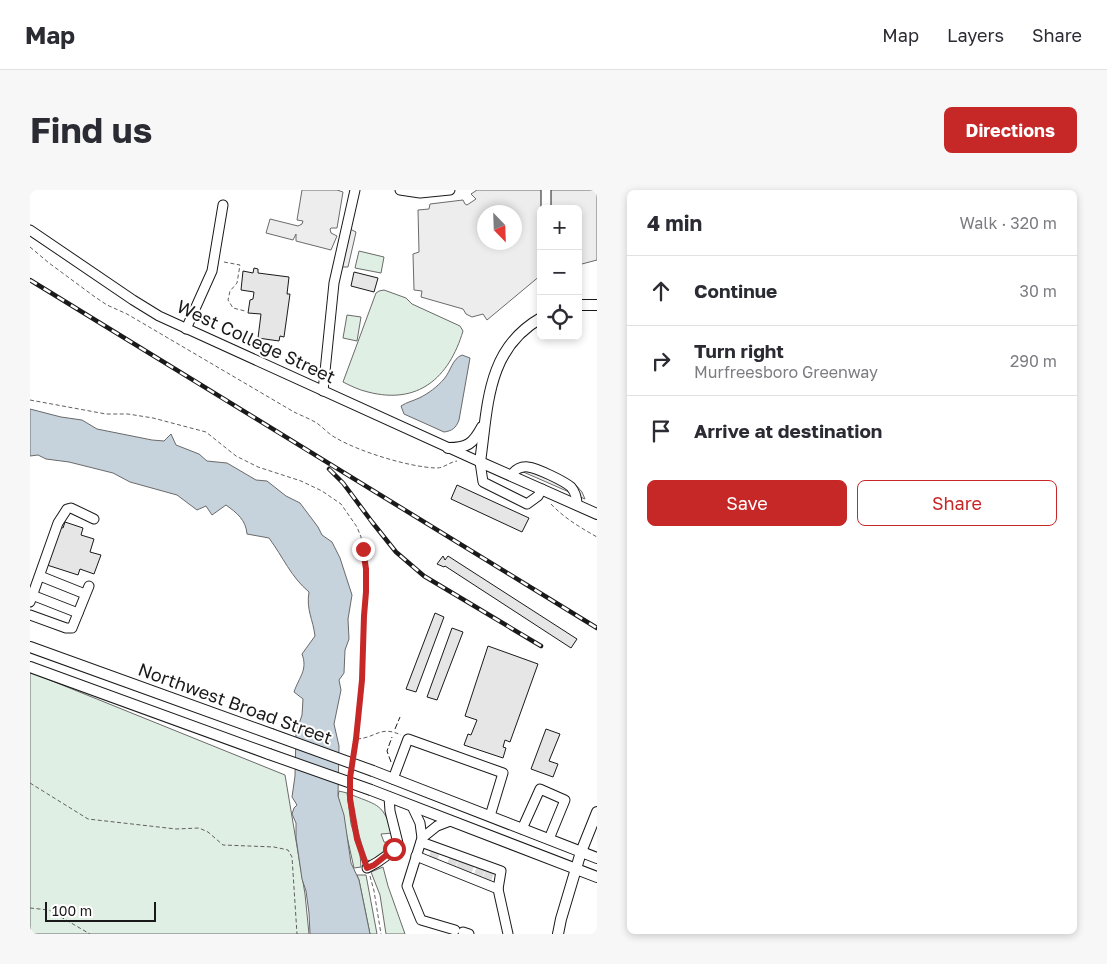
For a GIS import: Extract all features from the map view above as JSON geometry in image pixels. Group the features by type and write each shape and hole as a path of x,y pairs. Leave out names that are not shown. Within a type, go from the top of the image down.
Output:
{"main road":[{"path":"582,305 597,305"},
{"path":"537,320 529,325 509,346 494,372 480,462 511,475 540,492 597,514"},
{"path":"448,448 462,448 468,445 477,437 486,420"},
{"name":"Northwest Broad Street","path":"30,647 393,779 597,858"},
{"name":"Northwest Broad Street","path":"30,667 371,790 597,877"},
{"path":"558,934 582,852 597,812"}],"street":[{"path":"323,391 334,283 356,190"},
{"path":"400,190 427,193 450,190"},
{"path":"546,190 546,205"},
{"path":"186,329 212,271 223,205"},
{"name":"West College Street","path":"30,230 133,300 186,329 480,462"},
{"path":"480,462 483,482 527,504 540,492"},
{"path":"511,475 518,468 528,466 572,488 577,497 577,505"},
{"path":"78,613 31,598 58,523 67,509 71,508 94,519"},
{"path":"30,615 66,628 72,628 87,590 40,576"},
{"path":"393,779 408,739 503,773 490,816"},
{"path":"522,829 540,789 565,800 550,839"},
{"path":"367,868 394,849 398,843 390,811 389,797"},
{"path":"412,806 420,823 422,840"},
{"path":"450,820 437,826 422,840 406,886 421,920 462,932"},
{"path":"422,840 446,852 501,871 498,889 508,934"},
{"path":"416,856 482,879 498,889"}],"path":[{"path":"30,247 49,264 107,305 127,314 294,412 314,421 335,438 357,448 414,465 437,468 446,467 452,461 459,461"},
{"path":"224,262 240,265 237,283 230,291 228,300 233,308 246,311"},
{"path":"30,400 106,414 128,414 153,418 206,432 236,456 258,467 301,481 322,491 341,504 357,527 361,537 366,569 362,680 353,758"},
{"path":"540,492 558,512 597,537"},
{"path":"356,739 384,731 395,732 408,739"},
{"path":"30,783 88,819 176,829 199,828 208,832 223,845 274,847 288,850 292,857 297,934"},
{"path":"350,785 352,818 374,890 381,934"},
{"path":"30,908 49,910 90,934"}],"green space":[{"path":"359,251 384,257 381,273 355,268"},
{"path":"384,290 406,298 412,304 460,326 463,331 457,348 440,374 429,384 416,391 402,395 368,392 343,382 376,293"},
{"path":"347,315 361,317 357,341 343,338"},
{"path":"30,672 285,775 305,894 309,934 30,934"},
{"path":"339,791 347,793 351,824 360,854 361,867 354,868 338,796"},
{"path":"352,795 379,807 386,816 393,833 381,834 384,842 393,843 391,848 374,862 367,860 364,852 359,836"},
{"path":"383,867 405,934 386,934 380,895 371,872"},
{"path":"357,875 366,875 377,934 370,934"}],"shaded area":[{"path":"302,190 337,190 343,192 337,228 330,229 331,233 337,236 331,250 296,241 296,234 293,240 266,233 270,219 298,226 302,224 303,221 297,220"},
{"path":"477,190 597,190 597,260 582,264 582,205 537,205 537,278 487,320 483,314 472,317 466,314 463,309 421,297 422,291 414,290 413,254 419,252 418,210 429,209 430,204 463,200 467,205 476,199 471,194"},
{"path":"350,229 356,232 348,267 342,267"},
{"path":"462,355 470,358 459,420 455,427 444,432 404,414 401,406 429,392 442,382 456,359"},
{"path":"30,409 82,420 97,429 152,440 164,441 171,434 176,445 199,454 207,461 227,463 256,480 267,481 286,496 300,503 322,535 332,542 340,558 352,595 348,619 349,639 345,650 344,673 339,680 341,690 334,724 339,746 338,796 344,815 351,863 359,880 370,934 310,934 306,891 302,879 296,838 296,823 292,814 297,805 292,797 295,776 296,733 302,715 303,699 294,692 304,665 302,654 315,636 309,609 309,592 292,573 269,538 247,534 243,521 226,505 212,515 206,506 197,510 177,495 130,482 113,473 69,462 46,459 38,455 30,456"},
{"path":"521,463 530,463 575,484 585,499 512,467"}],"building":[{"path":"254,268 258,269 258,273 289,277 287,294 290,294 284,337 280,336 279,341 258,338 261,314 248,313 250,300 253,299 254,292 241,290 243,271 253,273"},
{"path":"354,272 378,278 374,292 351,286"},
{"path":"457,485 529,518 522,532 451,499"},
{"path":"65,522 83,528 81,535 94,539 90,552 101,555 94,574 80,569 78,575 47,565 60,527 63,528"},
{"path":"443,556 445,560 448,556 577,639 571,648 445,566 437,564"},
{"path":"435,613 444,617 416,692 406,689"},
{"path":"452,628 463,632 437,700 427,697"},
{"path":"488,646 538,664 510,742 505,740 503,747 506,748 503,758 464,745 468,734 471,735 477,720 465,716"},
{"path":"546,729 560,734 549,761 558,764 553,777 531,769"}],"tunnel":[{"path":"433,859 436,849"},
{"path":"451,866 455,856"},
{"path":"460,869 464,859"},
{"path":"467,872 471,862"},
{"path":"478,876 482,866"},
{"path":"487,879 491,869"}],"railway":[{"path":"30,280 597,628"},
{"path":"329,469 343,483 396,552 424,576 541,646"}],"fence":[{"path":"395,729 400,717"},
{"path":"391,762 387,751 392,737"}],"route":[{"path":"363,549 366,569 366,592 361,702 350,778 350,799 357,839 367,868 374,865 394,849"}]}
